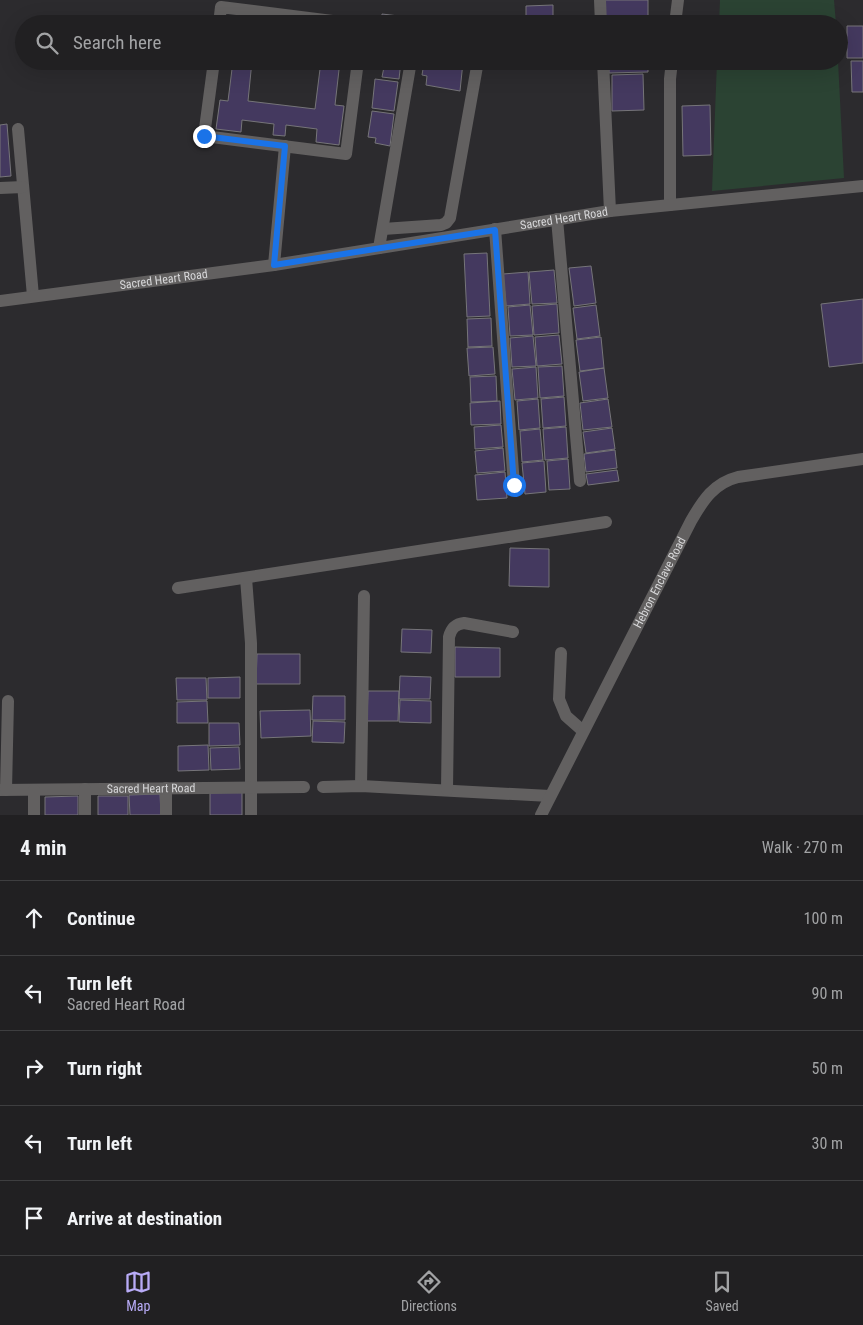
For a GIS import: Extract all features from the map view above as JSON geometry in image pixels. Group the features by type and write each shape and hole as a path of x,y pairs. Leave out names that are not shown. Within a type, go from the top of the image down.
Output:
{"street":[{"path":"600,0 601,15"},
{"path":"677,15 678,0"},
{"path":"220,15 221,7 285,15"},
{"path":"213,70 204,136 346,154 357,70"},
{"path":"379,248 410,70"},
{"path":"383,229 441,225 450,218 476,70"},
{"path":"603,70 610,211"},
{"path":"670,205 671,70"},
{"path":"18,129 33,296"},
{"path":"274,265 285,146"},
{"name":"Sacred Heart Road","path":"0,301 274,265 610,211 863,186"},
{"path":"0,188 23,187"},
{"path":"557,219 580,481"},
{"path":"495,230 514,485"},
{"name":"Hebron Enclave Road","path":"541,815 691,521 712,490 728,480 738,477 863,459"},
{"path":"178,588 606,522"},
{"path":"246,578 251,643 251,815"},
{"path":"361,786 364,596"},
{"path":"447,790 450,631 464,622 513,632"},
{"path":"561,653 560,700 566,716 583,731"},
{"path":"3,790 8,701"},
{"path":"323,786 361,786 550,796"},
{"name":"Sacred Heart Road","path":"3,790 304,787"},
{"path":"166,788 166,815"},
{"path":"85,789 85,815"},
{"path":"34,790 34,815"}],"green space":[{"path":"720,0 834,0 835,15 719,15"},
{"path":"717,70 838,70 844,178 712,191"}],"building":[{"path":"605,0 648,0 648,15 605,15"},
{"path":"553,5 553,15 526,15 526,6"},
{"path":"848,26 863,26 863,58 848,58"},
{"path":"851,61 863,61 863,92 852,92"},
{"path":"232,70 251,70 248,101 315,109 320,70 339,70 335,105 344,106 339,145 316,142 317,129 286,125 285,136 273,135 274,124 242,120 241,132 216,129 220,100 228,101"},
{"path":"383,70 400,70 399,79 382,77"},
{"path":"423,70 462,70 460,91 426,85 427,76 422,75"},
{"path":"609,70 648,70 648,72 609,73"},
{"path":"643,74 644,110 612,111 612,75"},
{"path":"375,79 398,82 394,111 372,108"},
{"path":"710,105 711,155 683,156 682,106"},
{"path":"372,111 394,114 390,146 375,143 376,138 368,137"},
{"path":"7,124 11,176 0,177 0,125"},
{"path":"487,253 490,316 467,317 464,254"},
{"path":"591,266 596,303 574,306 569,268"},
{"path":"554,270 557,303 532,304 529,272"},
{"path":"528,272 530,304 506,306 503,274"},
{"path":"863,299 863,363 829,367 821,304"},
{"path":"557,304 559,333 534,335 532,306"},
{"path":"530,305 533,335 510,336 508,307"},
{"path":"596,305 600,336 577,339 573,308"},
{"path":"491,318 492,346 468,347 467,319"},
{"path":"559,335 562,364 537,366 535,337"},
{"path":"533,336 536,366 512,367 510,338"},
{"path":"601,337 604,368 580,371 576,340"},
{"path":"493,347 495,374 469,376 467,348"},
{"path":"562,366 564,396 540,398 538,367"},
{"path":"536,367 538,398 515,400 512,369"},
{"path":"604,368 608,398 583,401 579,372"},
{"path":"496,376 497,401 471,402 470,377"},
{"path":"564,397 566,426 543,428 541,399"},
{"path":"538,399 540,428 519,430 517,401"},
{"path":"608,399 612,427 583,430 580,403"},
{"path":"500,401 501,424 471,425 470,403"},
{"path":"501,425 503,447 475,449 474,427"},
{"path":"566,427 568,458 545,460 543,429"},
{"path":"612,428 615,449 586,453 583,432"},
{"path":"540,429 543,460 522,462 520,431"},
{"path":"503,448 505,471 477,473 475,451"},
{"path":"615,450 617,468 586,472 584,454"},
{"path":"568,459 570,489 549,490 547,461"},
{"path":"544,461 546,492 525,494 522,463"},
{"path":"617,470 619,481 588,485 586,474"},
{"path":"505,472 507,498 477,500 475,475"},
{"path":"510,548 549,549 549,587 509,586"},
{"path":"402,629 432,630 431,653 401,652"},
{"path":"455,647 500,648 500,677 455,677"},
{"path":"257,654 300,654 300,684 256,684"},
{"path":"400,676 431,677 430,699 399,699"},
{"path":"240,677 240,698 208,698 208,678"},
{"path":"176,678 206,678 207,700 177,700"},
{"path":"368,691 399,691 398,721 367,721"},
{"path":"313,696 345,696 345,720 312,720"},
{"path":"400,700 431,701 431,723 399,722"},
{"path":"207,701 208,723 177,723 177,702"},
{"path":"310,710 311,736 261,738 260,711"},
{"path":"313,721 345,722 344,743 312,742"},
{"path":"209,723 239,723 240,745 209,746"},
{"path":"208,745 209,770 178,771 178,746"},
{"path":"239,747 240,769 211,770 210,748"},
{"path":"242,792 242,815 210,815 210,793"},
{"path":"160,794 161,815 130,815 129,795"},
{"path":"78,796 78,815 45,815 45,797"},
{"path":"98,796 128,796 128,815 98,815"}],"route":[{"path":"204,136 285,146 274,265 495,230 514,485"}]}
